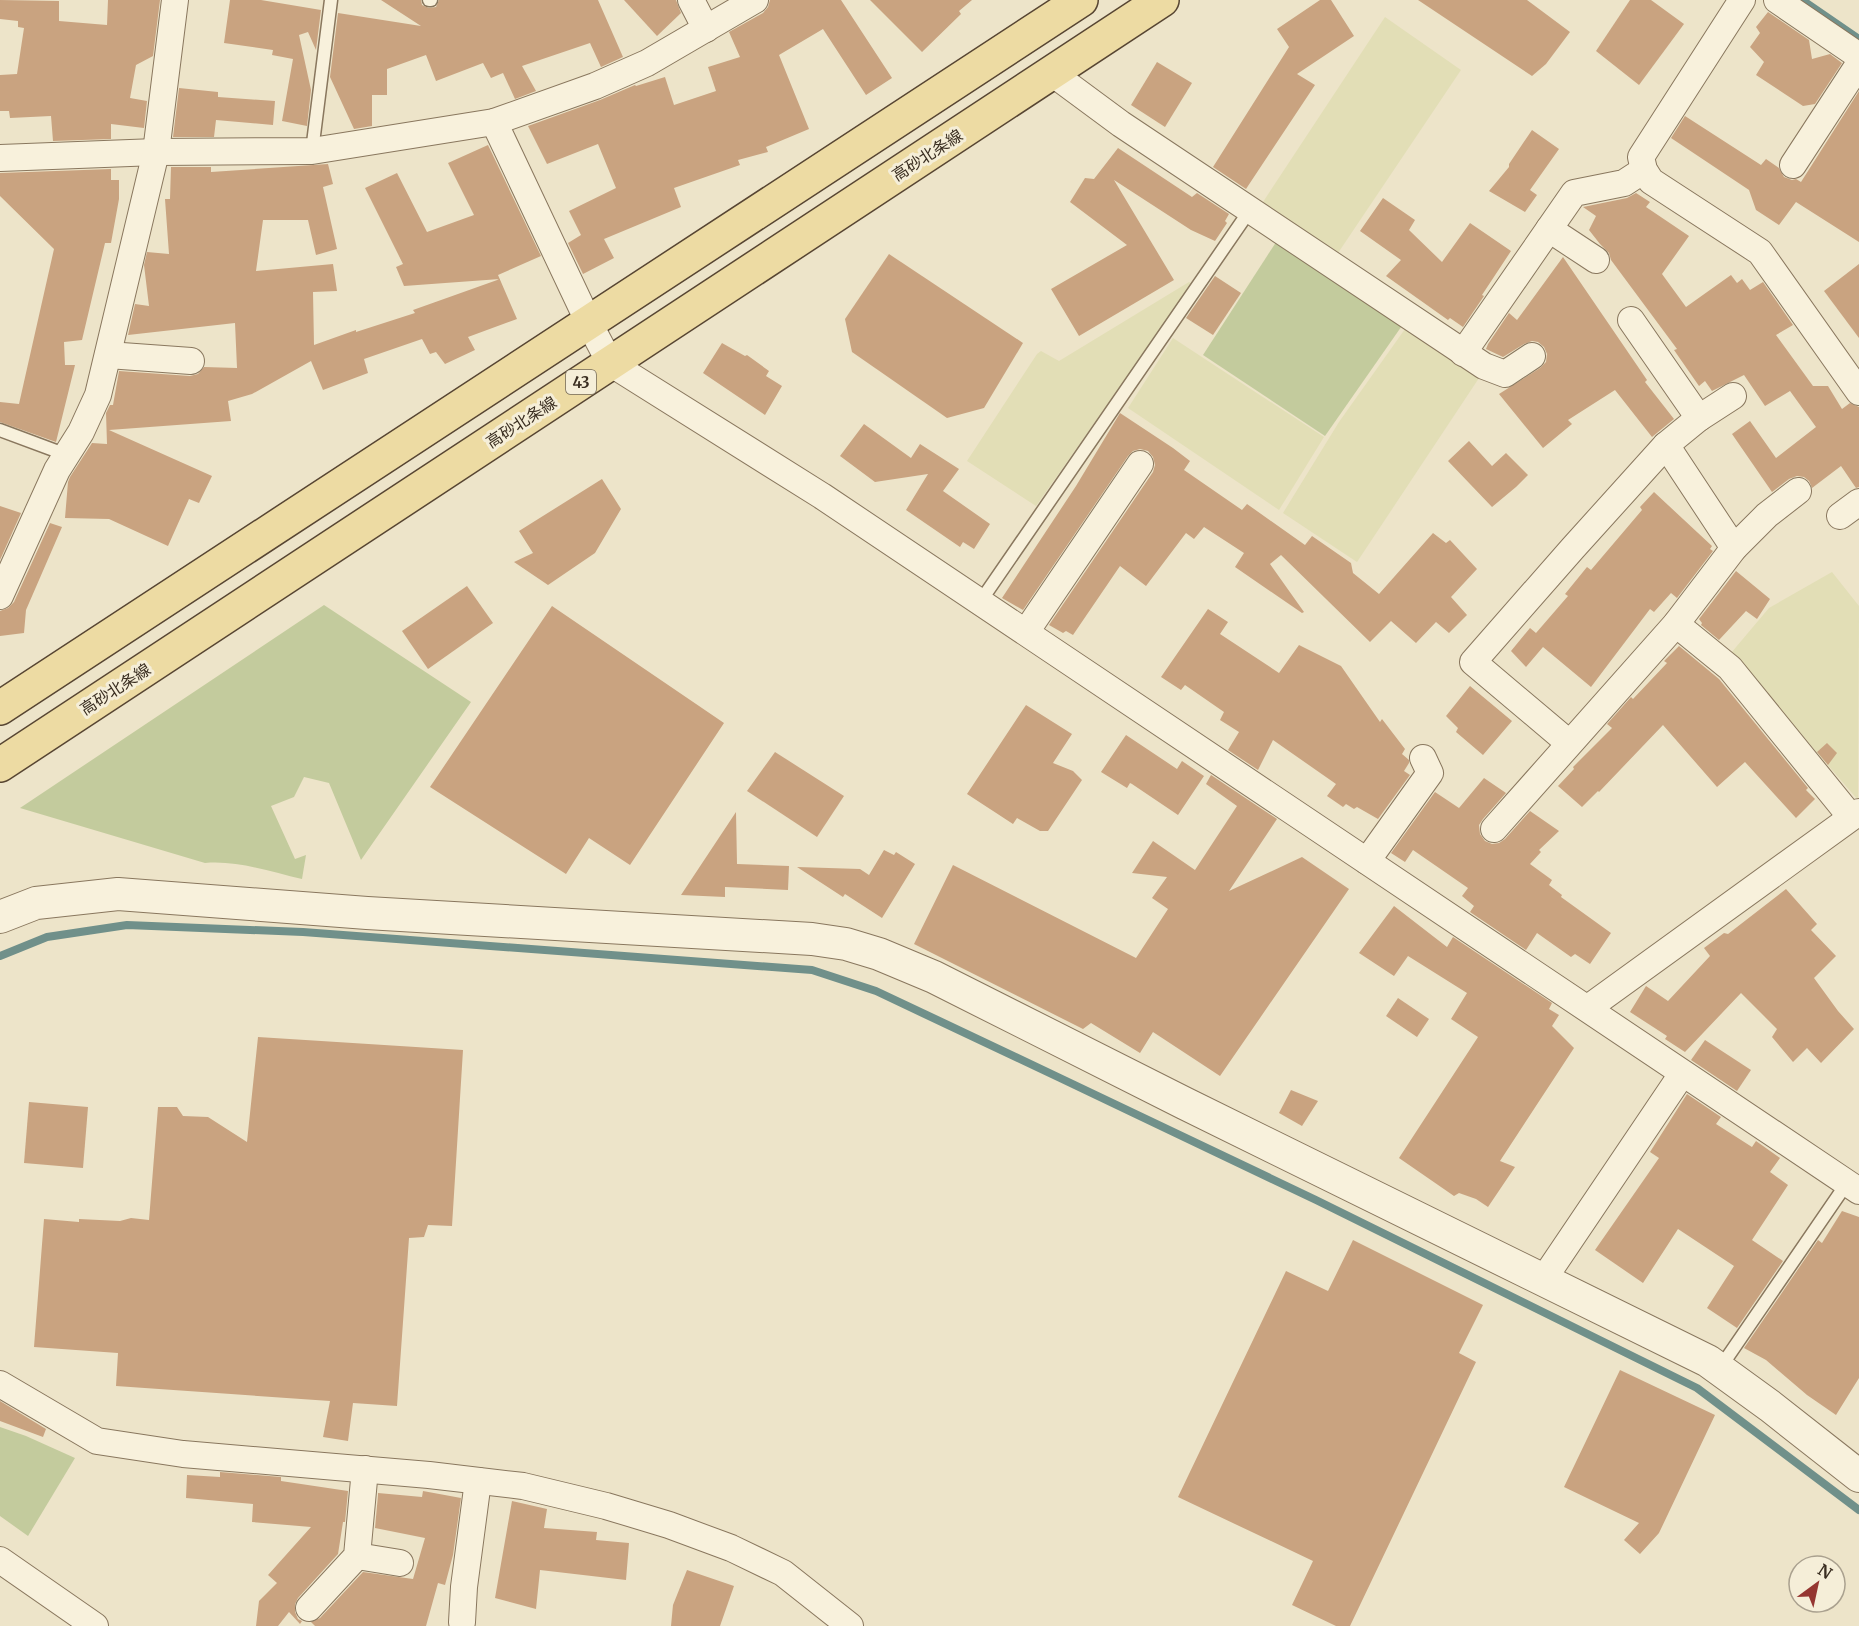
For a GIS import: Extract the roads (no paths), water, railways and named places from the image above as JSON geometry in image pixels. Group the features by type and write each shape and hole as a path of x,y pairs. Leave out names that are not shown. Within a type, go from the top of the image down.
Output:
{"main road":[{"path":"0,708 1081,0"},
{"name":"高砂北条線","path":"0,765 1162,0"}],"street":[{"path":"0,596 57,470 81,432 98,395 156,152 175,0"},
{"path":"691,0 706,29"},
{"path":"0,158 156,152 312,151 494,122 595,86 646,63 755,0"},
{"path":"1742,0 1641,158 1644,170 1651,181 1760,252 1859,392"},
{"path":"1777,0 1859,56"},
{"path":"1793,165 1859,64"},
{"path":"1052,73 1121,124 1463,353 1492,370 1505,374 1532,356"},
{"path":"494,122 610,363 822,496 1853,1187"},
{"path":"1463,353 1574,193 1624,183 1644,170"},
{"path":"1549,229 1596,260"},
{"path":"1630,320 1699,418"},
{"path":"108,355 191,361"},
{"path":"1569,743 1473,662 1666,445 1699,418 1733,396"},
{"path":"1666,445 1734,548"},
{"path":"1026,633 1140,464"},
{"path":"1494,829 1676,624 1734,548 1767,515 1798,491"},
{"path":"1588,1008 1855,814 1730,668 1676,624"},
{"path":"1367,861 1430,773 1423,758"},
{"path":"0,917 36,903 118,894 367,913 812,939 846,944 879,954 934,977 1173,1098 1708,1361 1859,1476"},
{"path":"1543,1280 1682,1074"},
{"path":"0,1384 97,1441 183,1454 429,1474 523,1486 606,1506 669,1525 731,1548 783,1573 850,1626"},
{"path":"309,1608 357,1556 365,1469"},
{"path":"462,1622 464,1587 478,1481"},
{"path":"357,1556 400,1563"},
{"path":"0,1560 95,1626"}],"lane":[{"path":"312,151 332,0"},
{"path":"980,602 1250,210"},
{"path":"0,430 67,455"},
{"path":"1719,1369 1853,1187"}],"waterway":[{"path":"1802,0 1859,39"},
{"path":"0,956 47,937 127,925 303,932 812,970 876,991 1316,1200 1697,1388 1859,1510"}]}
